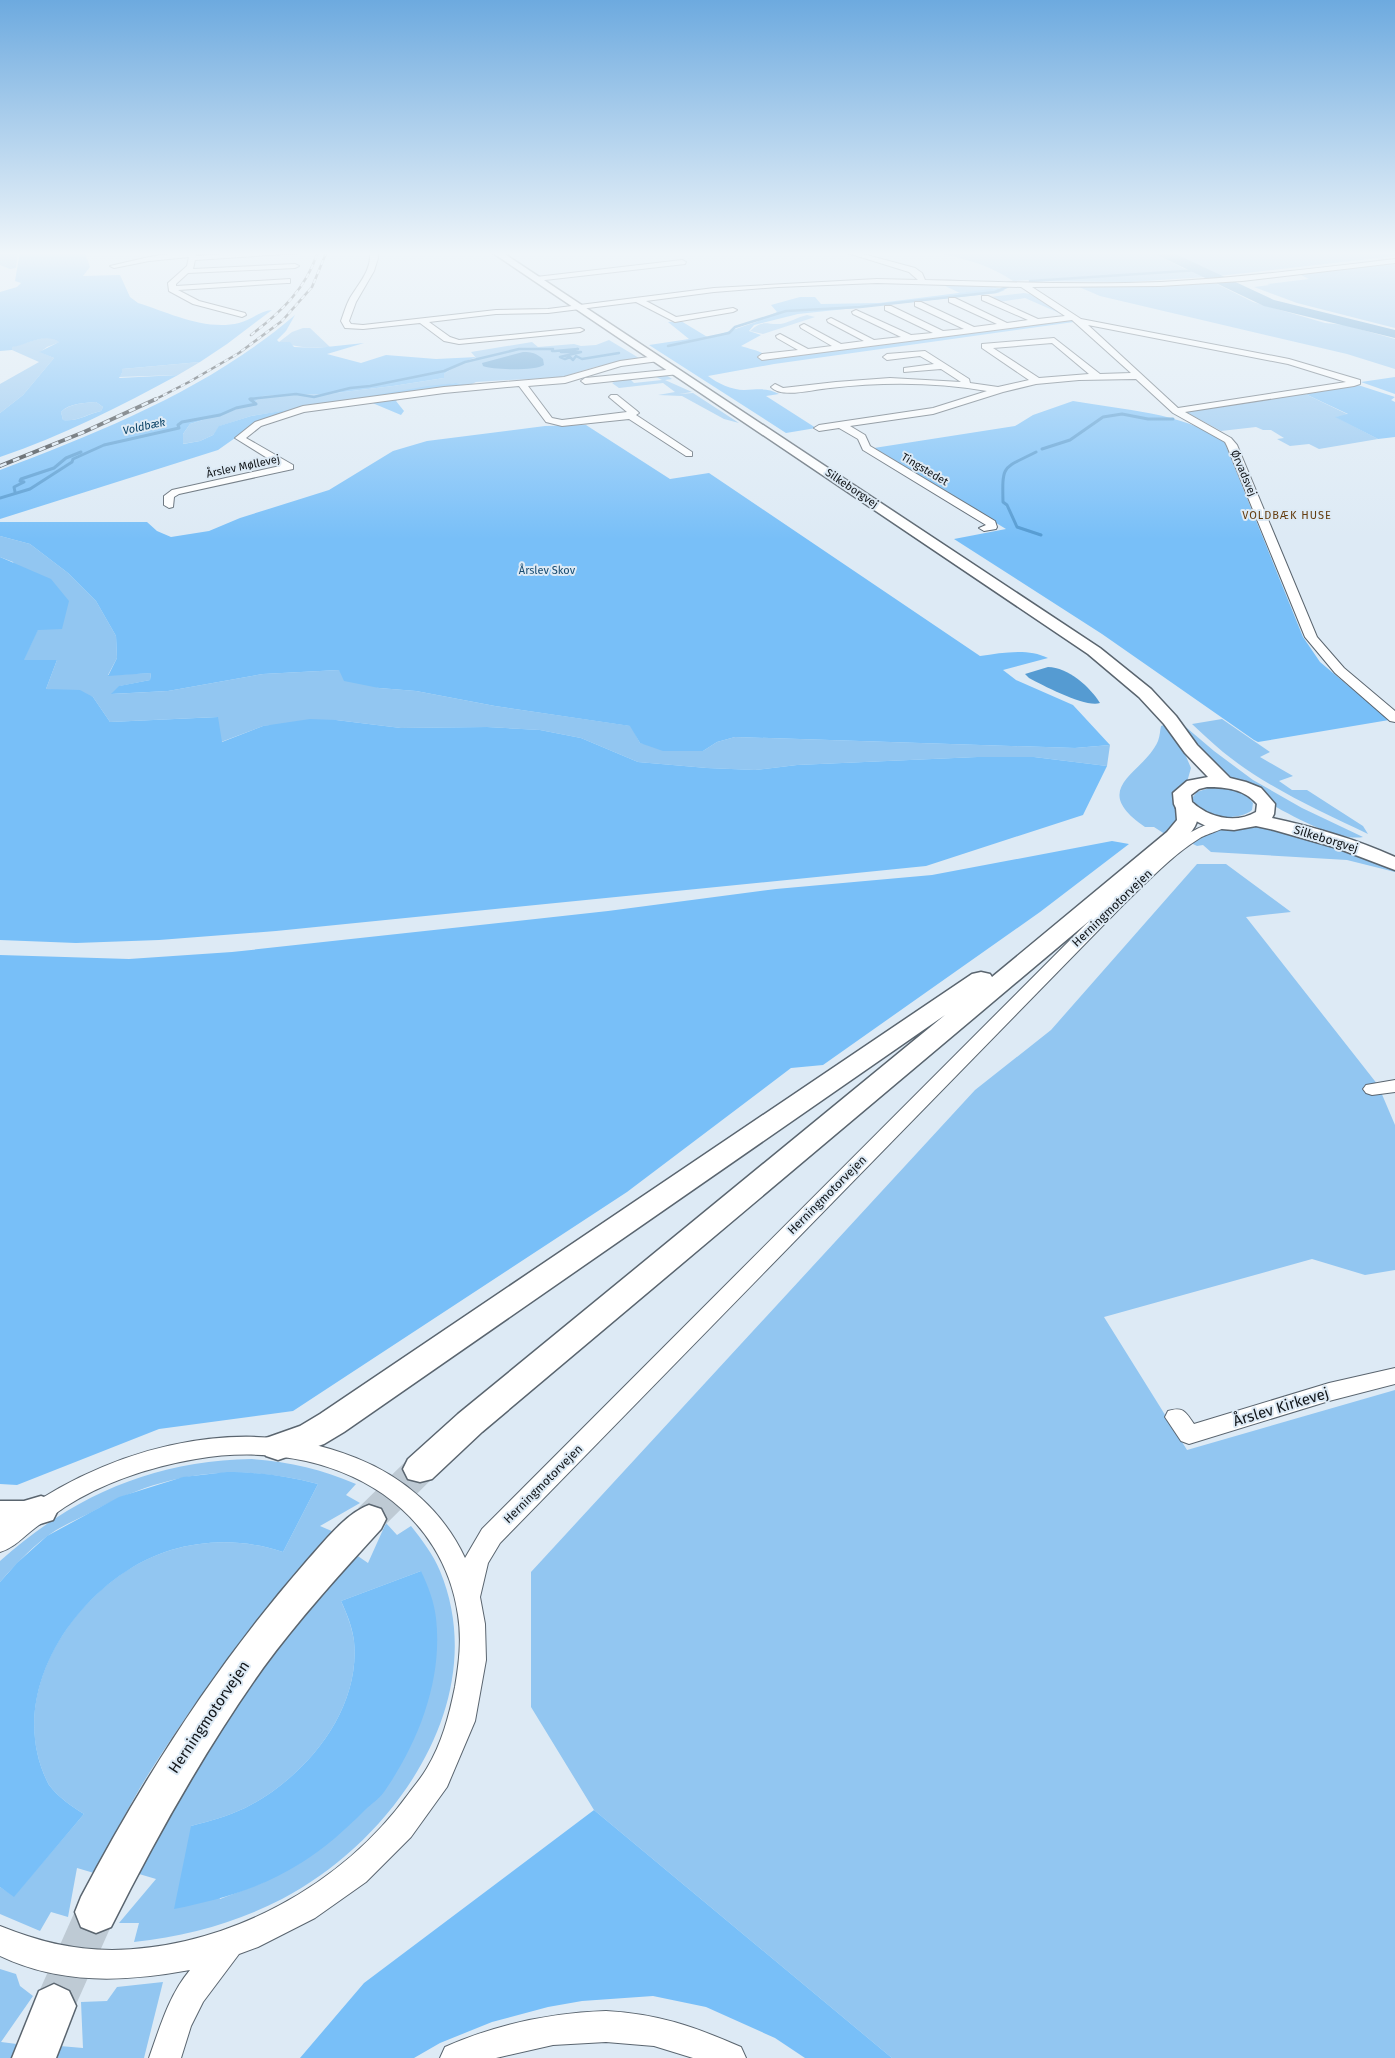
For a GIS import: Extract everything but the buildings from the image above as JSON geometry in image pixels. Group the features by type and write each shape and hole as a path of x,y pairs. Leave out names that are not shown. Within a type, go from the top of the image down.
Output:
{"highway":[{"name":"Herningmotorvejen","path":"420,1469 470,1423 1185,826 1189,817 1186,808"},
{"path":"278,1447 312,1435 332,1423 1103,896"},
{"path":"0,1515 24,1515 41,1510"},
{"name":"Herningmotorvejen","path":"96,1912 130,1844 210,1712 285,1611 341,1546 369,1519"},
{"path":"34,2058 54,2006"}],"main road":[{"name":"Silkeborgvej","path":"639,347 1094,651 1145,693 1170,720 1191,749 1224,782"},
{"name":"Silkeborgvej","path":"1191,749 1200,783"},
{"path":"1224,782 1242,786 1263,798 1261,815 1241,823 1224,823 1202,817 1186,808 1181,800 1182,793 1188,787 1200,783 1224,782"},
{"name":"Silkeborgvej","path":"1261,815 1395,858"},
{"name":"Silkeborgvej","path":"1261,815 1395,864"}],"street":[{"path":"799,347 806,351"},
{"path":"761,353 772,356 840,347"},
{"path":"987,347 1037,381"},
{"path":"1062,347 1098,377"},
{"name":"Ørvadsvej","path":"1107,347 1176,411 1219,434 1232,445 1311,636 1332,666 1395,718"},
{"path":"1176,411 1357,382 1309,366 1215,347"},
{"path":"888,357 922,353 966,381 966,384"},
{"name":"Årslev Møllevej","path":"564,380 620,364 656,358"},
{"path":"907,370 942,366"},
{"name":"Årslev Møllevej","path":"169,505 169,496 176,492 288,467 240,438 258,424 303,410 444,390 564,380 614,379 676,372"},
{"path":"819,428 934,411 998,390 1037,381 1137,376"},
{"path":"775,386 782,390 862,381 966,384 998,390"},
{"path":"521,383 549,420 562,423 634,414 614,397"},
{"path":"625,416 632,417 689,454"},
{"name":"Tingstedet","path":"841,425 862,437 866,448 991,523 992,526 984,528"},
{"name":"Herningmotorvejen","path":"468,1598 469,1580 474,1563 491,1536 1117,902 1151,870 1194,835 1209,826 1224,823"},
{"path":"1372,1089 1395,1086"},
{"name":"Årslev Kirkevej","path":"1176,1417 1189,1435 1329,1392 1395,1376"},
{"path":"0,1542 41,1510 82,1486 147,1460 214,1447 250,1446 303,1450 350,1464 371,1474 409,1501 440,1534 458,1568 468,1598 474,1646 468,1698 460,1725 435,1779 418,1805 375,1854 336,1887 292,1916 228,1945 189,1956 151,1963 114,1965 76,1963 42,1956 0,1942"},
{"path":"165,2058 177,2021 192,1991 228,1945"},
{"path":"456,2058 501,2041 546,2030 580,2027 654,2030 690,2041 730,2058"}],"shaded area":[{"path":"11,347 47,347 40,352 54,358 23,395 0,413 0,384 39,362 12,350"},
{"path":"501,347 621,347 639,358 595,367 559,378 476,382 470,385 456,383 251,416 220,426 213,435 200,441 182,444 183,434 190,424 250,405 263,396 327,394 444,378 444,374 460,363 477,359 471,352"},
{"path":"1317,347 1395,347 1395,369"},
{"path":"523,352 538,355 543,359 544,365 523,369 504,369 483,366 482,363"},
{"path":"200,362 178,375 119,377 122,369"},
{"path":"666,375 672,379 665,380 692,392 679,394 693,393 739,423 724,419 682,396 658,395 675,392 663,383 619,388 612,383 618,380 630,379 634,383 662,380 654,376"},
{"path":"1301,392 1349,415 1336,417 1378,439 1319,449 1309,444 1290,446 1277,439 1284,438 1271,430 1263,430 1256,427 1221,431 1186,412"},
{"path":"96,402 103,407 101,411 77,419 63,420 61,412 65,409 78,404"},
{"path":"0,536 30,544 68,573 96,601 116,636 117,658 108,675 151,673 150,680 120,686 112,694 168,691 263,674 339,670 379,688 416,691 495,706 631,726 640,743 703,751 717,742 735,737 1075,748 1110,745 1107,766 1034,757 977,757 797,765 755,770 707,768 638,762 581,738 540,730 487,727 401,728 336,720 263,726 221,742 217,717 110,722 93,697 46,689 57,660 23,661 38,629 13,562 0,557"},
{"path":"1048,667 1071,674 1100,703 1094,704 1075,699 1044,686 1025,674"},
{"path":"1222,719 1270,752 1260,757 1293,776 1279,781 1292,790 1307,790 1363,826 1368,834 1293,797 1257,776 1223,752 1192,724"},
{"path":"1181,723 1253,780 1302,808 1363,837 1348,837 1307,823 1241,785 1211,763"},
{"path":"1164,725 1182,747 1191,768 1187,782 1174,791 1172,798 1182,813 1168,836 1154,827 1145,827 1128,813 1121,801 1120,791 1124,781 1151,753 1158,741 1161,726"},
{"path":"1209,788 1221,788 1239,792 1253,803 1252,810 1246,814 1228,817 1209,814 1201,810 1195,805 1192,798 1197,792"},
{"path":"1256,826 1294,831 1395,868 1395,872 1347,860 1211,852 1203,845 1197,846 1191,843 1214,831"},
{"path":"1197,864 1226,864 1291,912 1246,917 1378,1085 1395,1125 1395,1270 1365,1275 1312,1259 1104,1317 1187,1450 1395,1390 1395,2058 892,2058 594,1810 531,1707 531,1572 975,1090 1051,1030"},
{"path":"252,1459 305,1467 331,1474 356,1484 346,1495 360,1503 320,1526 334,1532 260,1617 214,1677 143,1782 94,1873 77,1868 68,1917 51,1912 40,1931 0,1914 0,1887 14,1896 84,1814 65,1801 49,1785 36,1749 35,1713 42,1677 58,1643 80,1612 107,1585 138,1564 171,1550 199,1544 227,1542 255,1545 283,1552 318,1484 258,1473 201,1475 173,1480 145,1488 118,1499 56,1530 16,1564 0,1582 0,1561 57,1518 86,1500 117,1486 181,1466 216,1461"},
{"path":"386,1523 397,1535 411,1526 431,1553 440,1571 453,1619 454,1668 443,1715 423,1761 396,1803 362,1841 323,1873 282,1899 228,1922 192,1932 134,1942 139,1923 119,1923 156,1879 129,1871 178,1780 349,1550 368,1563","holes":["421,1571 300,1863 262,1883 220,1899 191,1826 245,1808 267,1795 308,1760 325,1740 338,1717 348,1692 354,1667 354,1641 341,1601"]},
{"path":"0,1969 16,1974 20,1986 33,1996 1,2042 17,2044 12,2058 0,2058"},
{"path":"163,1982 144,2058 43,2058 48,2045 83,2048 81,2002 107,2001 117,1987"}],"green space":[{"path":"0,347 12,347 12,350 0,351"},
{"path":"49,347 222,347 200,362 122,369 119,378 178,375 91,420 46,440 0,457 0,413 23,395 54,358 39,352","holes":["96,402 103,407 101,411 73,420 63,420 61,412 73,405"]},
{"path":"253,347 350,347 327,354 361,363 386,355 436,359 477,357 460,363 444,374 444,378 327,394 263,396 250,405 190,424 183,434 183,444 200,441 213,435 219,426 251,416 428,386 456,383 470,385 401,396 396,401 404,411 401,415 370,402 285,415 252,426 218,450 0,519 0,470 116,423 191,386 228,365"},
{"path":"652,347 744,347 766,355 759,357 841,347 895,347 774,364 708,376 720,384 735,389 775,392 779,394 766,396 816,428 786,433"},
{"path":"1395,377 1395,394 1361,382"},
{"path":"1358,385 1395,397 1391,400 1395,402 1395,437 1378,439 1335,417 1348,414 1301,392"},
{"path":"1073,401 1171,418 1207,431 1224,441 1303,637 1320,662 1389,720 1258,742 1254,740 1102,634 954,539 1006,529 874,448 1015,426 1033,415"},
{"name":"Årslev Skov","path":"586,425 670,479 709,473 980,656 1023,652 1048,658 1003,670 1016,680 1073,705 1110,745 1075,748 735,737 717,742 703,751 663,751 640,743 630,726 495,706 416,691 379,688 344,681 339,670 263,674 168,691 111,694 119,686 150,680 151,673 108,676 117,658 116,636 96,601 68,573 30,544 0,536 0,522 147,522 157,531 171,537 209,531 240,518 329,490 393,451 427,441 545,426"},
{"path":"0,557 51,579 69,601 62,629 38,630 24,660 57,660 46,689 80,690 93,697 110,722 218,717 222,742 263,726 310,719 336,720 401,728 487,727 540,730 581,738 638,762 707,768 755,770 797,765 977,757 1034,757 1107,766 1083,815 926,866 276,931 159,940 76,943 0,940"},
{"path":"1112,841 1129,844 1040,912 823,1065 791,1068 627,1192 293,1411 159,1429 17,1485 0,1484 0,955 129,959 232,952 608,911 776,889 932,875"},
{"path":"227,1472 273,1475 318,1484 283,1552 255,1545 227,1542 185,1546 171,1550 138,1564 108,1585 80,1612 58,1643 43,1677 35,1713 37,1749 49,1785 65,1801 84,1814 14,1897 0,1887 0,1582 17,1563 47,1536 119,1497 183,1477"},
{"path":"421,1571 430,1594 436,1618 436,1664 432,1687 418,1731 397,1773 384,1792 327,1845 286,1872 239,1892 207,1902 174,1909 191,1826 239,1811 267,1795 308,1760 325,1740 338,1717 348,1692 354,1667 354,1641 349,1620 341,1601"},
{"path":"594,1810 892,2058 805,2058 775,2038 706,2007 653,1996 582,2001 548,2007 492,2022 440,2043 414,2058 300,2058 364,1983"}],"waterway":[{"name":"Voldbæk","path":"250,399 296,394 314,397 350,388 370,386 444,371 465,362 519,349 553,349 552,351 578,349 561,352 581,352 560,357 565,359 570,357 573,360 576,356 582,359 619,353"},
{"name":"Voldbæk","path":"0,498 30,489 72,462 73,459 104,445 179,428 178,425 182,422 220,415 236,408 256,404 250,399"},
{"path":"1042,449 1070,440 1103,417 1122,414 1148,419 1173,419"},
{"name":"Voldbæk","path":"15,492 14,487 24,482 20,481 21,479 54,468 66,458 81,452"},
{"path":"1036,452 1017,461 1007,469 1003,480 1003,502 1007,505 1017,527 1041,535"}],"tunnel":[{"path":"369,1519 420,1469"},
{"path":"54,2006 96,1912"}],"railway":[{"path":"155,399 189,382 247,347"},
{"path":"0,466 84,432 155,399"}],"district":[{"name":"VOLDBÆK HUSE","path":"1287,515"}]}
